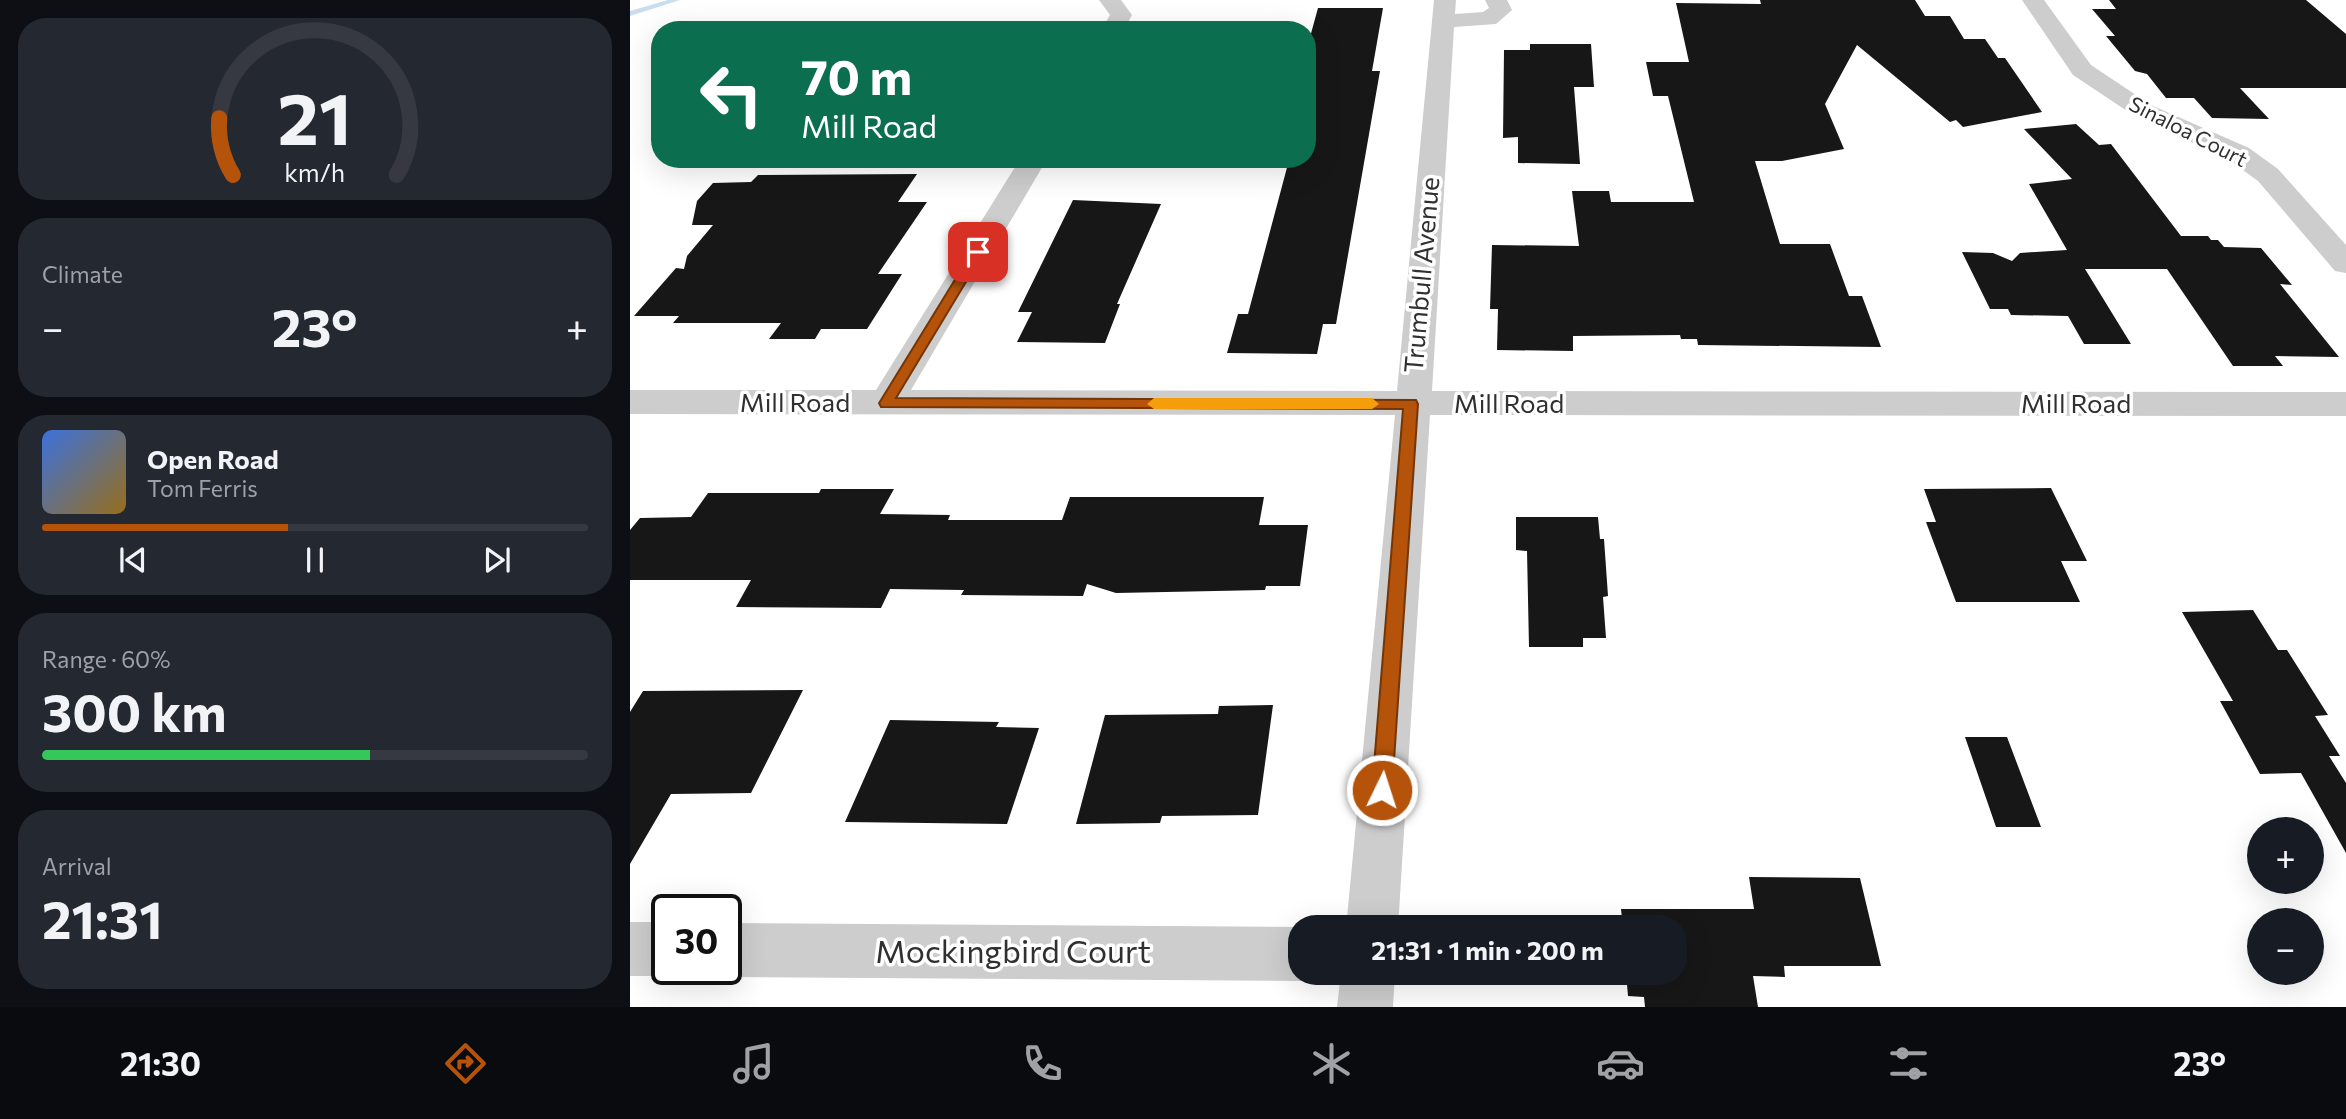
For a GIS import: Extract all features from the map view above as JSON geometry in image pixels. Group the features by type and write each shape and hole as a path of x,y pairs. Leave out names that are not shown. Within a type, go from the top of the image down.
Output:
{"street":[{"path":"1110,0 1121,15 1117,21"},
{"path":"1444,10 1489,19 1501,10 1496,0"},
{"name":"Sinaloa Court","path":"2033,0 2082,70 2142,110 2239,154 2268,175 2346,264"},
{"name":"Trumbull Avenue","path":"1373,915 1444,10"},
{"path":"886,403 1029,168"},
{"name":"Mill Road","path":"630,402 2346,404"},
{"path":"630,949 651,950"},
{"name":"Mockingbird Court","path":"742,950 1288,954"},
{"path":"1365,1007 1367,985"}],"building":[{"path":"1760,0 1915,0 1925,16 1950,16 1964,39 1985,39 1998,58 2005,58 2042,112 1963,127 1956,120 1950,122 1857,45 1825,104 1844,149 1782,161 1755,161 1780,244 1830,244 1849,296 1862,296 1881,347 1698,345 1697,339 1681,339 1680,335 1573,336 1573,351 1497,350 1498,309 1490,309 1492,245 1579,246 1572,191 1609,191 1611,202 1694,202 1668,96 1653,96 1646,62 1689,62 1676,3 1761,4"},
{"path":"2109,0 2306,0 2346,34 2346,88 2240,88 2269,119 2212,118 2194,98 2166,98 2147,74 2135,71 2106,36 2115,36 2092,9 2116,9"},
{"path":"1318,8 1383,8 1372,71 1380,71 1336,324 1323,324 1317,354 1227,353 1238,314 1248,314 1287,168 1316,168 1314,21"},
{"path":"1530,44 1591,44 1594,87 1574,87 1580,164 1518,163 1518,137 1503,138 1504,50 1530,50"},
{"path":"2076,124 2099,145 2111,144 2181,236 2208,236 2211,240 2218,240 2224,247 2261,248 2292,285 2280,284 2339,357 2275,356 2283,366 2233,366 2167,269 2085,269 2131,344 2084,344 2068,316 2011,315 2008,309 1990,309 1962,252 1993,253 2012,261 2020,253 2067,250 2029,184 2072,179 2024,129"},
{"path":"917,174 898,202 927,202 878,274 902,274 867,329 821,329 815,339 769,339 781,323 673,323 679,316 634,316 676,268 684,269 687,256 713,225 692,225 697,201 713,183 751,182 758,175"},
{"path":"1073,200 1161,204 1117,304 1120,304 1105,343 1017,342 1032,312 1018,312"},
{"path":"2051,488 2087,561 2061,561 2080,602 1956,602 1926,522 1936,522 1924,489"},
{"path":"821,489 894,489 880,514 950,515 948,520 1062,520 1070,497 1264,497 1259,525 1308,525 1300,586 1266,586 1265,590 1116,593 1087,584 1083,596 961,595 964,590 890,589 881,608 736,607 751,580 630,580 630,530 640,518 691,517 708,493 819,493"},
{"path":"1516,517 1598,517 1600,539 1604,539 1608,596 1603,597 1606,638 1583,638 1583,647 1529,647 1527,551 1516,550"},
{"path":"2253,610 2278,650 2287,650 2328,715 2315,716 2340,756 2329,756 2346,783 2346,853 2301,773 2260,774 2220,701 2233,701 2182,612"},
{"path":"803,690 751,793 671,794 630,864 630,712 643,691"},
{"path":"1273,705 1258,815 1162,816 1160,823 1076,824 1105,715 1218,714 1219,706"},
{"path":"890,720 999,722 996,727 1039,728 1007,824 845,822"},
{"path":"1965,737 2007,737 2041,827 1996,827"},
{"path":"1749,877 1860,878 1881,966 1784,966 1785,977 1753,976 1758,1007 1645,1007 1644,997 1628,996 1627,985 1687,985 1687,915 1622,915 1621,909 1754,909"}],"waterway":[{"path":"630,14 676,0"}],"slow traffic":[{"path":"1154,404 1372,404"}],"route":[{"path":"978,252 886,403 1411,404 1382,790"}]}
